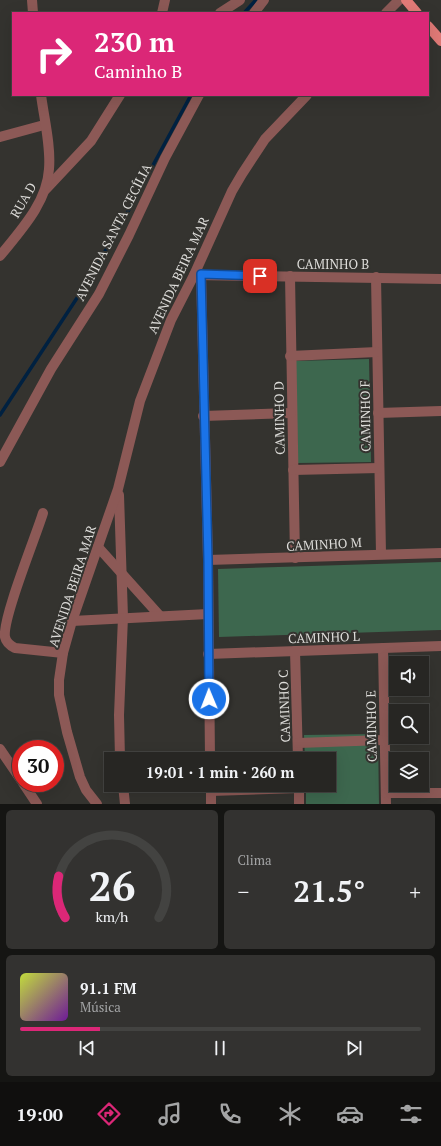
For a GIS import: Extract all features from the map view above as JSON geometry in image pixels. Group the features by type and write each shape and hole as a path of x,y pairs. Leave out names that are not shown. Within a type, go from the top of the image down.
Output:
{"main road":[{"path":"406,0 416,12"},
{"path":"429,27 441,41"}],"street":[{"path":"32,0 33,12"},
{"path":"162,12 165,0"},
{"path":"222,12 240,0"},
{"path":"255,12 264,0"},
{"path":"387,12 399,0"},
{"name":"RUA D","path":"0,256 28,219 46,189 49,163 41,96"},
{"path":"46,189 91,141 119,96"},
{"name":"AVENIDA SANTA CECÍLIA","path":"0,462 51,369 99,294 129,235 165,158 198,96"},
{"name":"AVENIDA BEIRA MAR","path":"97,804 91,798 83,784 67,732 59,695 59,680 63,653 72,621 118,489 134,421 146,382 170,320 198,274 232,191 253,155 265,139 306,96"},
{"path":"0,137 44,125"},
{"path":"198,274 208,560 210,752"},
{"name":"CAMINHO B","path":"198,274 441,279"},
{"name":"CAMINHO D","path":"290,276 291,413 295,558"},
{"name":"CAMINHO F","path":"376,277 381,554"},
{"path":"290,356 377,352"},
{"path":"378,413 441,411"},
{"path":"203,416 291,413"},
{"path":"293,470 379,468"},
{"name":"AVENIDA BEIRA MAR","path":"118,489 123,572 123,617 119,715 120,752"},
{"path":"43,513 9,615 5,637 11,646 15,648 63,653"},
{"path":"98,547 123,572 160,616"},
{"name":"CAMINHO M","path":"208,560 441,553"},
{"path":"72,621 123,617 208,614"},
{"name":"CAMINHO L","path":"208,654 441,646"},
{"name":"CAMINHO E","path":"383,648 386,804"},
{"name":"CAMINHO C","path":"295,651 298,752"},
{"path":"298,743 384,740"},
{"path":"0,749 12,767"},
{"path":"29,792 37,804"},
{"path":"124,792 125,804"},
{"path":"211,792 211,804"},
{"path":"299,792 299,804"},
{"path":"386,793 441,793"}],"green space":[{"path":"369,359 371,462 298,463 295,361"},
{"path":"441,562 441,630 219,637 218,569"},
{"path":"378,734 379,804 306,804 306,792 336,792 336,752 305,752 304,735"}],"waterway":[{"path":"245,12 256,0"},
{"path":"0,415 77,298 119,228 190,96"}],"route":[{"path":"209,699 208,560 203,416 201,274 260,276"}]}
